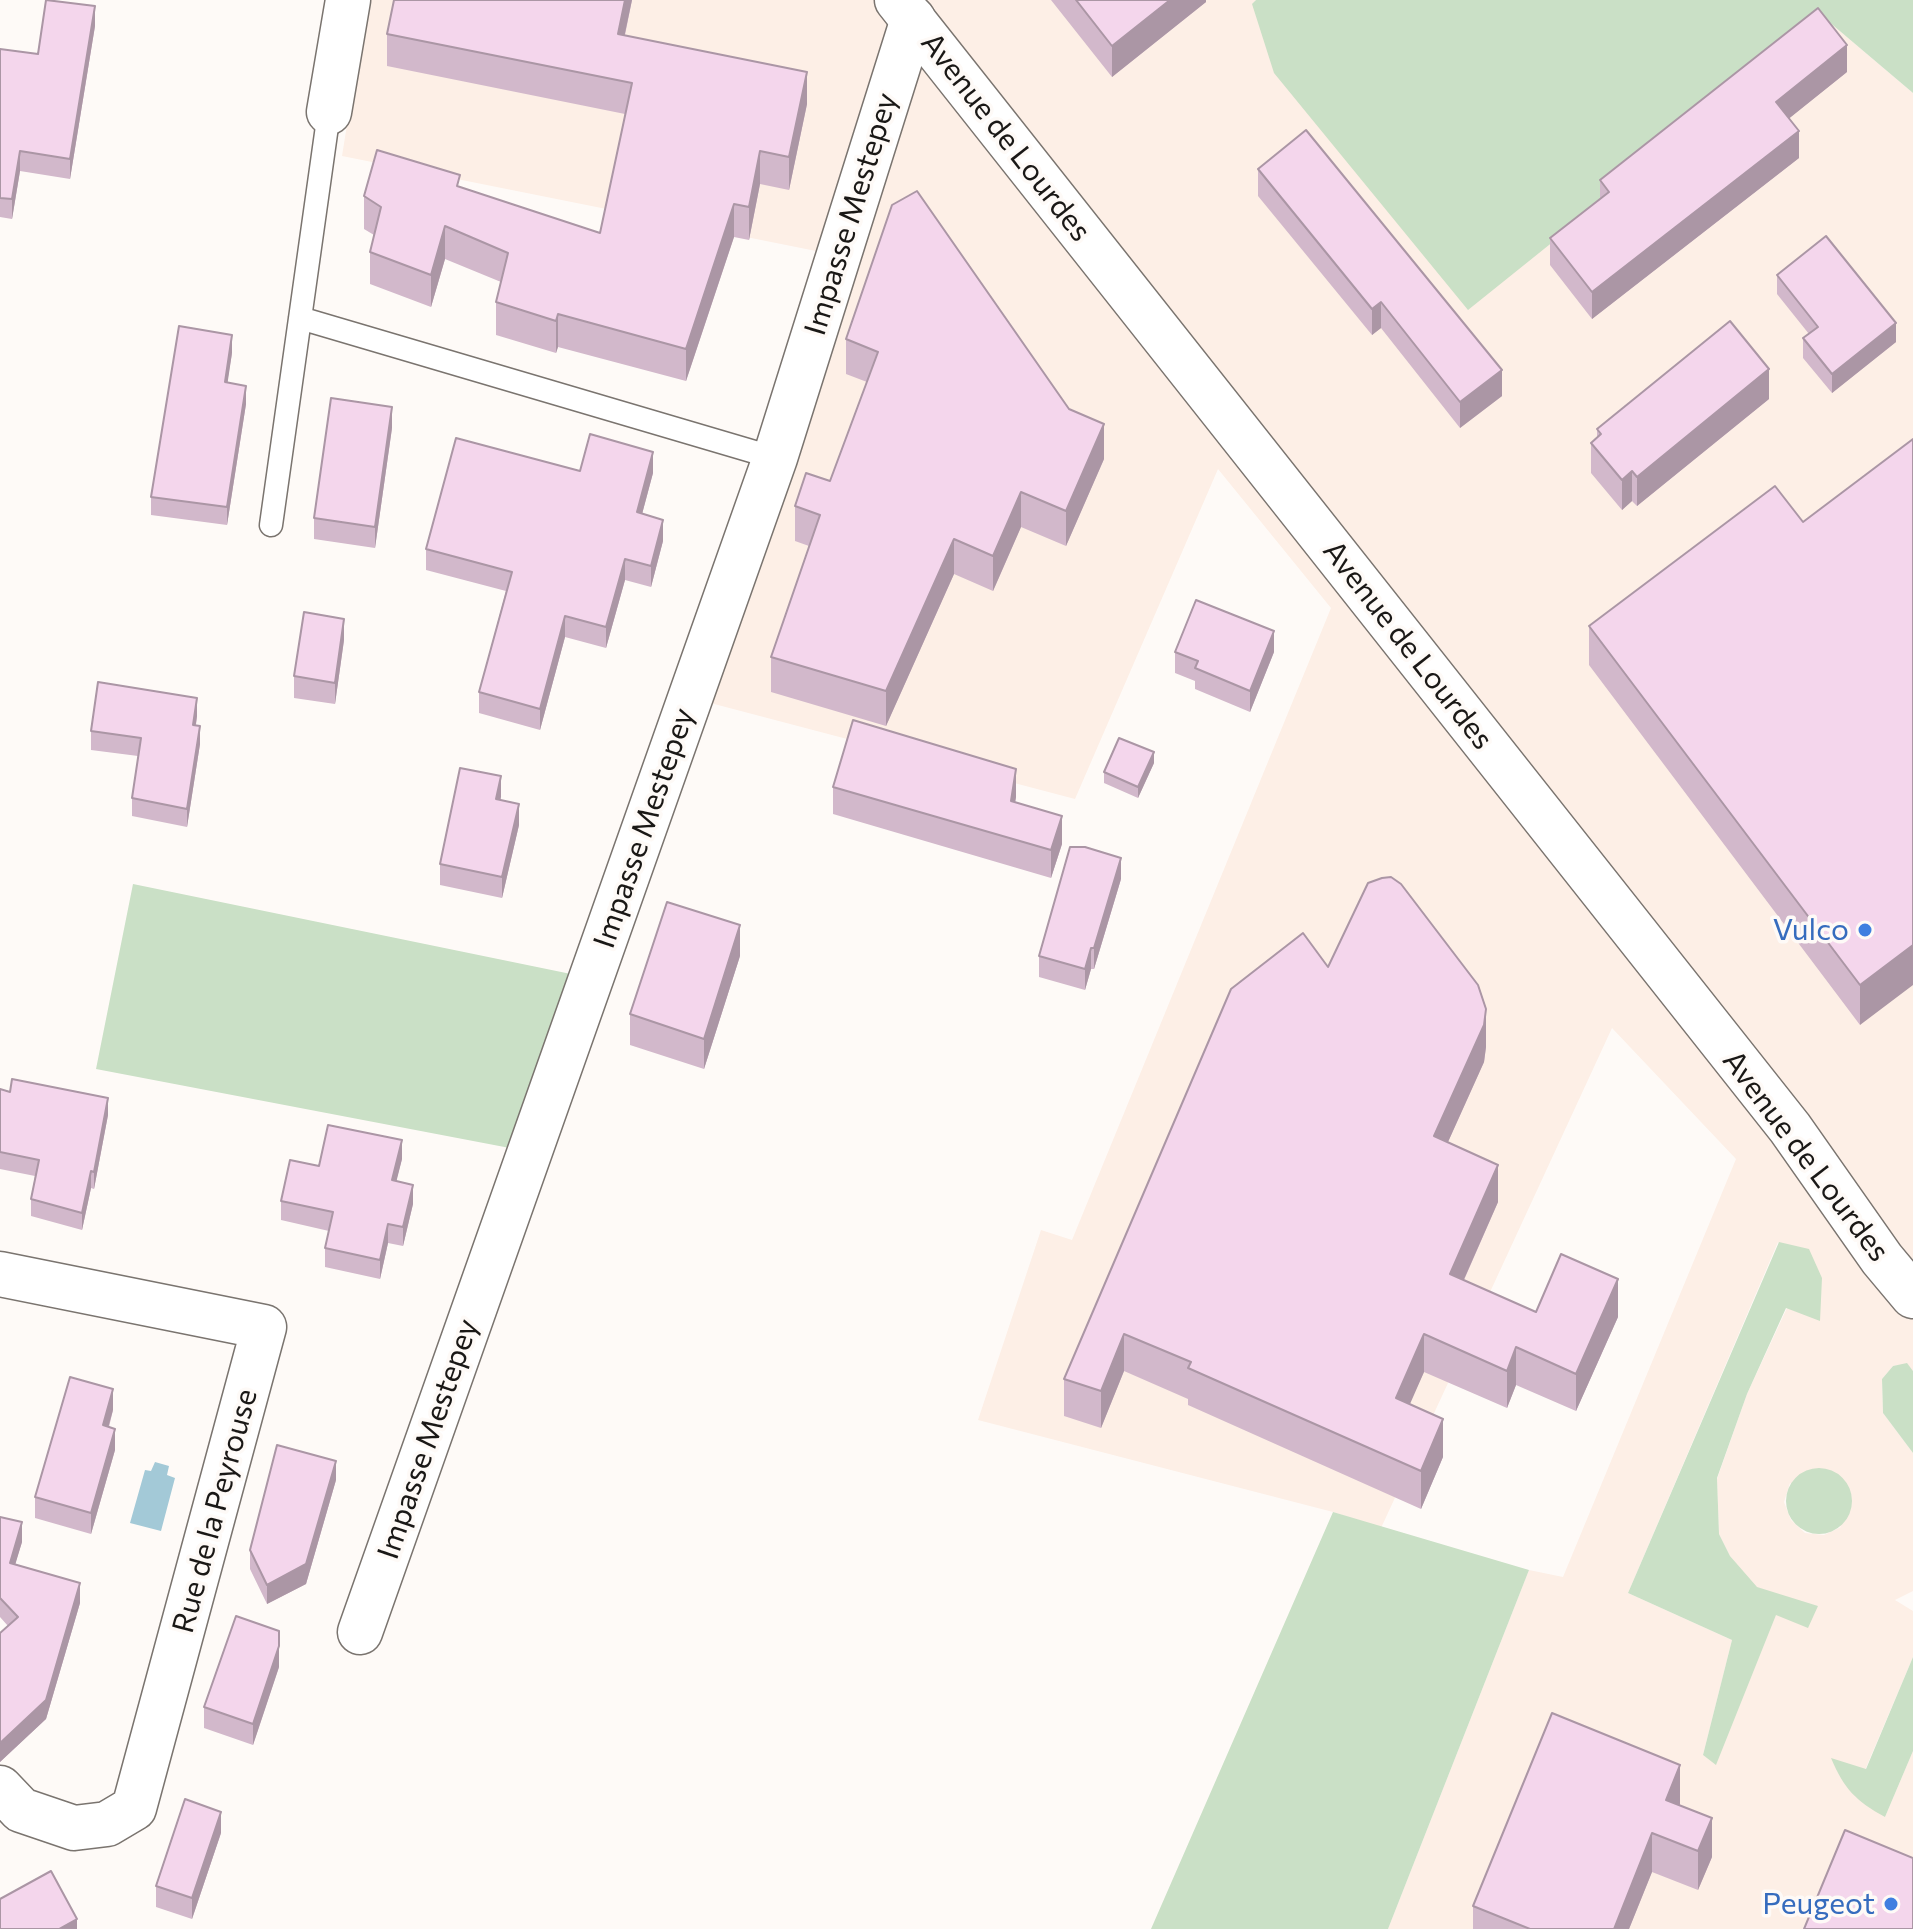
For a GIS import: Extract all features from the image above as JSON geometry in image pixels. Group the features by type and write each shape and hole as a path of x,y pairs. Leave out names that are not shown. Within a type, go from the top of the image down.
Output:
{"street":[{"path":"329,112 348,0"},
{"name":"Impasse Mestepey","path":"360,1632 775,458 905,10"},
{"name":"Avenue de Lourdes","path":"905,10 1790,1128 1882,1259 1913,1295"},
{"name":"Rue de la Peyrouse","path":"0,1274 264,1327 134,1808 107,1824 74,1828 21,1810 0,1788"}],"lane":[{"path":"271,525 329,112"},
{"path":"300,318 775,458"}],"shaded area":[{"path":"367,0 1256,0 1252,5 1828,21 1913,93 1913,1371 1907,1364 1893,1366 1882,1379 1883,1413 1913,1453 1913,1591 1895,1600 1913,1611 1913,1657 1865,1770 1832,1759 1885,1817 1913,1751 1913,1929 1388,1929 1529,1570 1563,1577 1736,1159 1612,1028 1381,1528 1333,1512 978,1420 1041,1230 1072,1240 1331,608 1218,469 1075,799 699,700 856,259 342,156","holes":["1778,1242 1820,1320 1787,1308 1747,1394 1717,1479 1719,1534 1730,1556 1776,1614 1716,1764 1703,1755 1732,1640 1628,1593","1790,1483 1841,1527 1824,1535 1805,1533 1791,1520 1784,1502"]}],"green space":[{"path":"1256,0 1913,0 1913,93 1828,21 1468,310 1274,73 1252,4"},
{"path":"133,884 571,974 515,1149 96,1069"},
{"path":"1779,1242 1809,1249 1822,1278 1820,1321 1786,1308 1747,1394 1717,1478 1719,1534 1730,1556 1757,1587 1818,1606 1808,1628 1776,1615 1716,1765 1703,1755 1732,1640 1628,1593"},
{"path":"1907,1363 1913,1371 1913,1453 1883,1413 1882,1379 1893,1366"},
{"path":"1813,1468 1825,1468 1837,1473 1847,1483 1852,1501 1850,1514 1837,1529 1825,1534 1813,1534 1801,1529 1791,1519 1786,1507 1786,1495 1791,1483 1801,1473"},
{"path":"1333,1512 1529,1570 1388,1929 1151,1929"},
{"path":"1913,1657 1913,1751 1885,1817 1852,1793 1831,1758 1866,1769"}],"water":[{"path":"155,1462 169,1466 167,1475 175,1478 161,1531 130,1523 145,1470 151,1471"}],"building":[{"path":"46,0 95,6 70,159 20,151 12,199 0,198 0,49 38,54"},
{"path":"394,0 625,0 618,34 807,72 789,157 760,151 749,207 734,204 686,349 558,314 556,321 496,302 508,253 445,226 431,275 370,252 381,207 364,196 377,150 460,175 457,186 600,233 632,83 387,34"},
{"path":"1076,0 1170,0 1112,46"},
{"path":"1818,8 1847,45 1776,102 1799,131 1592,292 1550,238 1609,192 1600,180"},
{"path":"1306,130 1502,370 1460,402 1381,302 1372,309 1258,169"},
{"path":"917,191 1069,409 1104,424 1066,511 1021,492 993,556 954,539 886,691 771,657 820,515 795,506 806,473 830,481 878,352 846,339 892,205"},
{"path":"1826,236 1896,323 1832,374 1803,338 1818,327 1777,275"},
{"path":"1730,321 1769,369 1637,477 1632,471 1622,480 1591,443 1601,434 1597,429"},
{"path":"179,326 232,335 225,382 246,386 227,507 151,497"},
{"path":"331,398 392,407 375,527 314,518"},
{"path":"590,434 653,452 637,512 663,520 651,566 625,559 606,627 565,616 540,709 479,692 512,572 426,549 456,438 580,471"},
{"path":"1913,439 1913,945 1860,985 1589,626 1775,486 1803,522"},
{"path":"1196,600 1274,631 1250,691 1195,668 1198,661 1175,652"},
{"path":"304,612 344,619 335,683 294,676"},
{"path":"98,682 197,698 193,725 200,726 187,809 132,798 141,738 91,731"},
{"path":"853,720 1016,769 1011,801 1062,816 1051,850 833,787"},
{"path":"1119,738 1154,752 1138,787 1104,772"},
{"path":"460,768 501,776 496,799 519,804 502,877 440,864"},
{"path":"1070,847 1085,847 1121,858 1085,969 1039,956"},
{"path":"1391,877 1401,884 1478,985 1486,1009 1484,1025 1434,1136 1498,1165 1450,1274 1536,1312 1561,1254 1618,1279 1576,1374 1516,1347 1507,1371 1424,1334 1396,1398 1443,1419 1421,1471 1188,1368 1191,1362 1124,1334 1101,1391 1064,1379 1231,989 1303,933 1328,967 1368,883"},
{"path":"667,902 740,925 704,1039 630,1014"},
{"path":"12,1079 108,1098 94,1172 91,1171 82,1213 31,1199 39,1160 0,1152 0,1089 10,1092"},
{"path":"328,1125 402,1140 392,1180 413,1185 403,1227 388,1224 380,1260 325,1248 333,1212 281,1201 290,1160 319,1166"},
{"path":"70,1377 113,1389 103,1425 115,1429 91,1513 35,1497"},
{"path":"277,1445 336,1461 306,1564 267,1585 250,1550"},
{"path":"0,1517 22,1522 10,1563 80,1583 46,1700 0,1743 0,1633 18,1617 0,1598"},
{"path":"236,1616 279,1631 279,1646 253,1724 204,1707"},
{"path":"1552,1713 1680,1765 1666,1800 1712,1818 1698,1851 1652,1833 1614,1929 1530,1929 1473,1906"},
{"path":"185,1799 221,1812 192,1898 156,1886"},
{"path":"1845,1830 1913,1858 1913,1929 1804,1929"},
{"path":"51,1871 77,1919 59,1929 0,1929 0,1899"}],"place":[{"name":"Vulco","path":"1865,930"},
{"name":"Peugeot","path":"1891,1904"}]}
